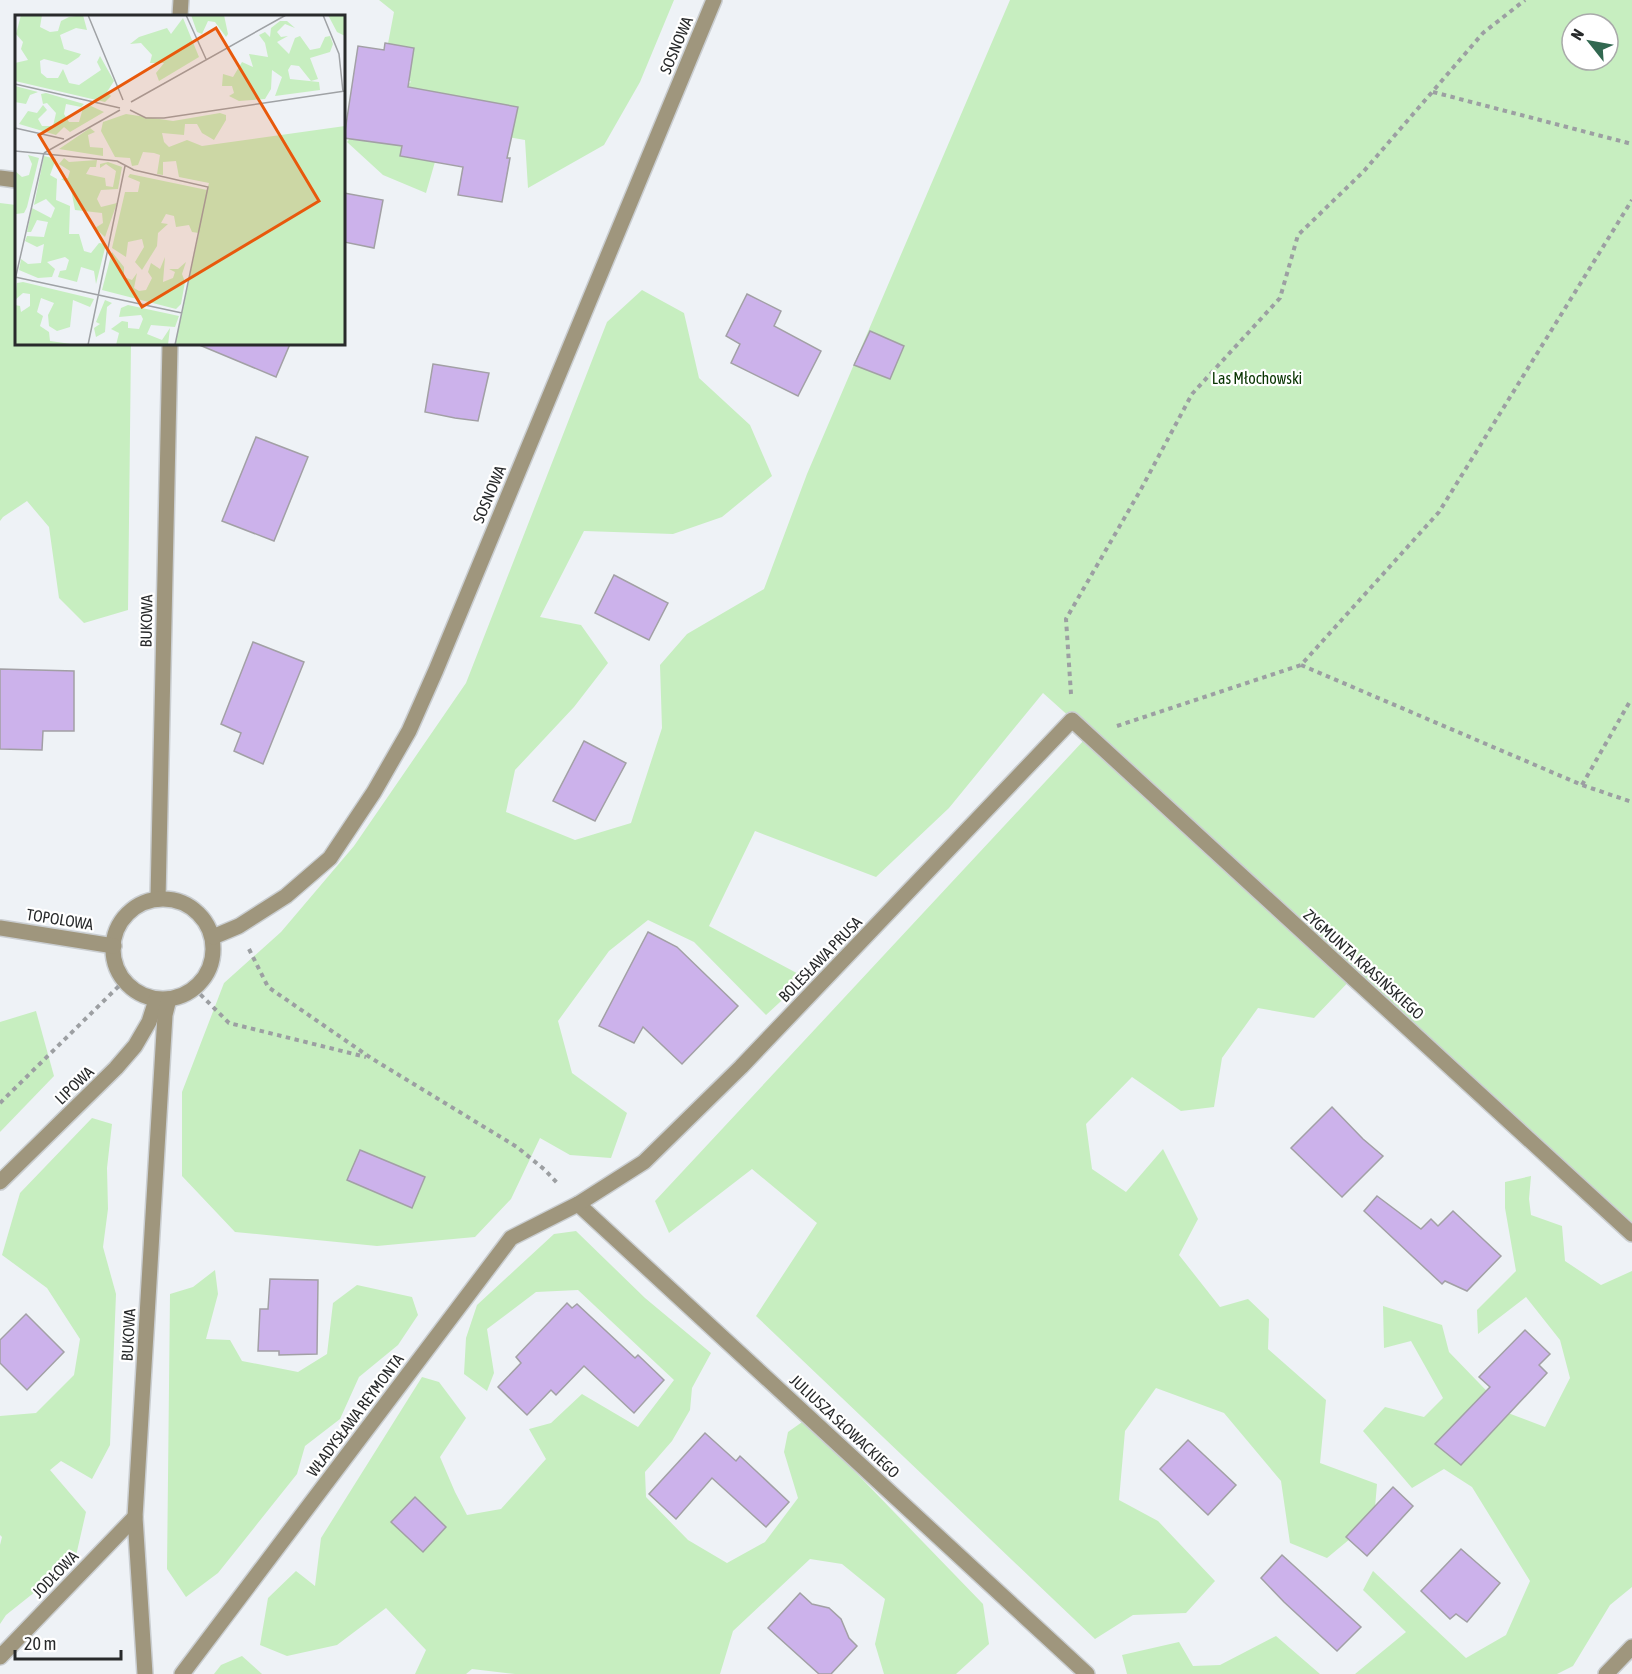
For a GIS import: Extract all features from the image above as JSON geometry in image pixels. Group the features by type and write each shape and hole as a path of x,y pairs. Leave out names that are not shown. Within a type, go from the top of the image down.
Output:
{"street":[{"path":"180,15 181,0"},
{"name":"SOSNOWA","path":"213,937 239,926 286,896 330,858 374,792 409,731 714,0"},
{"path":"0,178 15,180"},
{"name":"BUKOWA","path":"158,899 170,345"},
{"name":"ZYGMUNTA KRASIŃSKIEGO","path":"1072,720 1632,1234"},
{"name":"BOLESŁAWA PRUSA","path":"578,1204 644,1162 733,1075 1072,720"},
{"path":"158,899 176,901 194,910 206,921 213,937 214,946 210,964 200,981 178,997 162,1000 138,994 124,981 116,966 114,946 117,933 130,913 158,899"},
{"name":"TOPOLOWA","path":"0,928 114,946"},
{"name":"BUKOWA","path":"145,1674 135,1517 165,1015 162,1000"},
{"name":"LIPOWA","path":"0,1182 116,1068 135,1046 162,1000"},
{"name":"WŁADYSŁAWA REYMONTA","path":"182,1674 511,1238 578,1204"},
{"name":"JULIUSZA SŁOWACKIEGO","path":"578,1204 1087,1674"},
{"name":"JODŁOWA","path":"0,1657 135,1517"},
{"path":"1606,1674 1632,1647"}],"path":[{"path":"1072,720 1066,619 1140,491 1192,393 1280,298 1298,234 1364,171 1483,33 1525,0"},
{"path":"1433,92 1632,144"},
{"path":"1088,735 1301,665 1439,512 1632,200"},
{"path":"1301,665 1582,785 1632,802"},
{"path":"1582,785 1629,703 1632,703"},
{"path":"239,926 268,987 371,1058 516,1147 545,1170 578,1204"},
{"path":"0,1103 124,981"},
{"path":"193,988 229,1023 371,1058"}],"green space":[{"path":"379,0 674,0 640,82 604,145 528,188 525,140 465,129 439,148 426,193 383,175 347,142 383,101 411,82 386,54 394,12"},
{"name":"Las Młochowski","path":"1010,0 1632,0 1632,1228 1356,974 1314,1018 1258,1008 1222,1058 1214,1107 1181,1111 1132,1077 1086,1124 1092,1169 1126,1192 1163,1149 1198,1219 1179,1255 1220,1307 1248,1299 1269,1319 1268,1349 1326,1400 1320,1463 1377,1484 1374,1519 1327,1558 1290,1543 1281,1481 1224,1413 1156,1388 1125,1431 1119,1500 1158,1521 1215,1581 1186,1613 1133,1615 1095,1639 756,1316 817,1223 752,1169 669,1233 655,1201 1085,739 1316,938 1043,693 949,808 876,877 755,831 709,926 806,978 766,1015 694,942 648,920 609,951 558,1021 572,1073 627,1113 611,1158 570,1155 540,1138 511,1199 475,1237 377,1246 235,1232 182,1176 182,1092 224,983 281,932 354,846 466,683 607,322 642,290 684,313 699,378 750,425 772,476 722,517 673,534 584,531 540,617 581,625 608,663 574,707 515,770 506,812 575,840 631,823 662,728 660,665 687,634 764,589 807,474"},
{"path":"0,203 15,205 15,345 131,345 128,610 84,623 59,598 49,527 27,501 0,521"},
{"path":"36,1011 54,1076 0,1132 0,1022"},
{"path":"92,1118 112,1124 107,1168 108,1209 103,1247 116,1294 110,1445 92,1479 61,1461 50,1470 86,1512 75,1560 6,1615 0,1624 0,1545 2,1537 0,1535 0,1416 36,1413 74,1375 80,1339 47,1288 2,1255 20,1193"},
{"path":"1531,1176 1529,1199 1531,1215 1562,1226 1565,1261 1601,1285 1632,1271 1632,1587 1610,1605 1573,1666 1557,1674 1355,1674 1406,1632 1363,1590 1373,1571 1466,1658 1506,1635 1530,1581 1472,1487 1444,1469 1412,1488 1363,1431 1385,1407 1424,1417 1443,1398 1411,1341 1384,1348 1383,1306 1442,1325 1449,1352 1508,1413 1545,1427 1570,1378 1560,1340 1526,1297 1478,1334 1477,1310 1516,1271 1505,1208 1505,1182"},
{"path":"576,1231 645,1298 711,1353 692,1388 690,1410 672,1441 645,1472 646,1497 688,1540 727,1563 765,1542 798,1498 784,1452 788,1432 805,1420 983,1604 989,1644 956,1674 884,1674 875,1644 885,1599 842,1564 810,1559 733,1631 720,1674 515,1674 472,1669 466,1674 415,1674 426,1650 386,1608 337,1645 287,1656 260,1645 268,1598 296,1571 315,1586 321,1538 422,1377 439,1382 466,1418 440,1457 467,1515 501,1509 546,1459 529,1429 551,1423 582,1394 638,1427 674,1380 578,1290 536,1292 487,1329 494,1373 487,1391 464,1374 466,1338 477,1305 554,1234"},
{"path":"215,1270 218,1294 206,1339 230,1340 242,1361 298,1372 327,1354 333,1303 357,1285 412,1297 418,1315 398,1345 359,1377 340,1419 305,1446 297,1474 218,1573 186,1597 167,1569 170,1294 193,1287"},
{"path":"1276,1636 1320,1674 1127,1674 1122,1655 1179,1642 1193,1666 1220,1665"},
{"path":"242,1656 262,1674 214,1674 221,1665"}],"building":[{"path":"385,43 414,48 408,87 518,107 507,158 510,158 502,202 458,195 463,167 400,156 402,146 345,138 358,46 384,50"},
{"path":"345,193 383,200 374,248 345,242"},
{"path":"747,294 781,311 774,326 821,351 798,396 731,363 740,344 726,336"},
{"path":"870,331 904,346 890,379 854,365"},
{"path":"199,345 290,345 276,377"},
{"path":"433,364 489,373 478,421 425,412"},
{"path":"256,437 308,457 274,541 222,521"},
{"path":"614,575 668,603 649,640 595,613"},
{"path":"253,642 304,662 263,764 234,751 241,733 221,724"},
{"path":"0,669 74,671 74,731 43,731 42,750 0,749"},
{"path":"584,741 626,763 595,821 553,801"},
{"path":"648,932 677,947 738,1006 682,1064 643,1027 634,1043 599,1026"},
{"path":"1332,1107 1383,1156 1342,1197 1291,1148"},
{"path":"360,1150 425,1177 412,1208 347,1180"},
{"path":"1377,1196 1421,1229 1431,1219 1438,1226 1453,1211 1501,1256 1467,1291 1445,1281 1442,1284 1364,1211"},
{"path":"270,1279 318,1280 317,1354 279,1355 279,1351 258,1351 260,1309 268,1309"},
{"path":"567,1303 572,1308 577,1304 635,1358 638,1355 664,1380 634,1413 584,1366 556,1395 551,1390 527,1415 498,1387 521,1363 516,1357"},
{"path":"26,1314 64,1352 27,1390 0,1363 0,1340"},
{"path":"1525,1330 1550,1354 1539,1365 1547,1373 1461,1465 1435,1444 1490,1387 1479,1377"},
{"path":"705,1433 736,1461 740,1456 789,1502 766,1527 712,1478 676,1519 649,1494"},
{"path":"1188,1440 1236,1485 1208,1515 1160,1469"},
{"path":"1393,1487 1413,1506 1367,1556 1346,1537"},
{"path":"415,1497 446,1527 423,1552 391,1522"},
{"path":"1461,1549 1500,1583 1467,1622 1456,1614 1450,1619 1421,1591"},
{"path":"1282,1555 1361,1627 1337,1651 1261,1578"},
{"path":"800,1593 812,1604 829,1608 841,1619 849,1638 857,1646 831,1674 819,1674 768,1628"}]}
